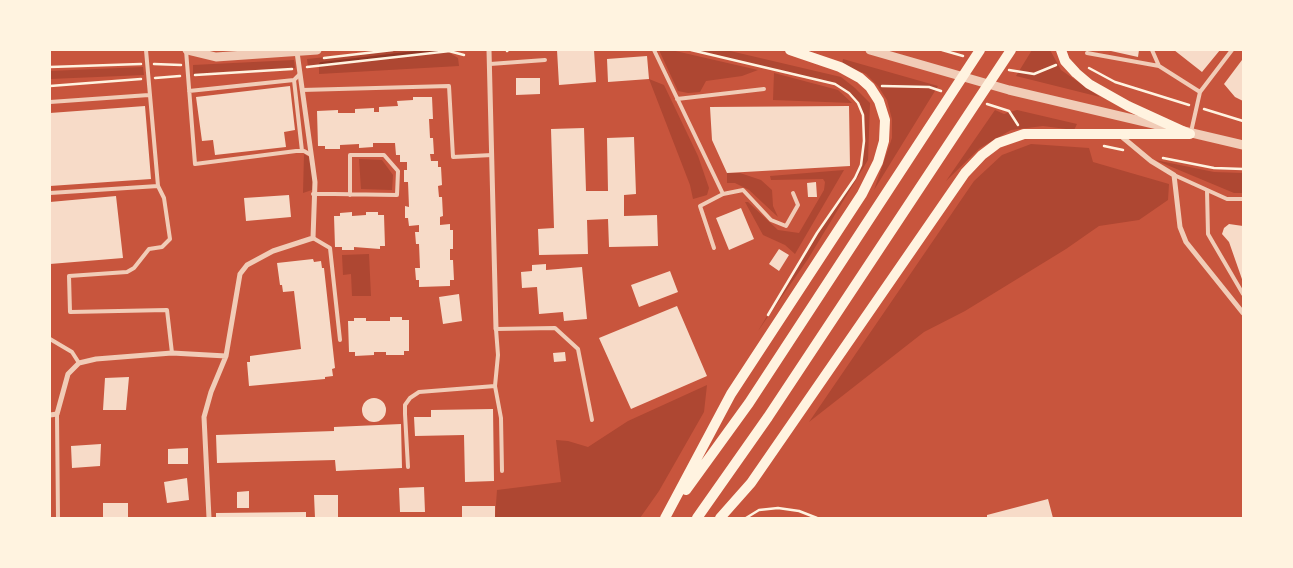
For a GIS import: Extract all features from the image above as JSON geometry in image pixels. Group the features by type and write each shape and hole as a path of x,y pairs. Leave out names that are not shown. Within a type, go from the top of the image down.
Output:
{"main road":[{"path":"666,518 731,394 862,194 878,162 884,141 885,120 879,101 870,86 840,67 790,50"},
{"path":"666,518 749,403 980,50"},
{"path":"697,518 768,417 1011,50"},
{"path":"1061,50 1065,61 1089,84 1128,106 1190,134"},
{"path":"720,518 751,483 965,174 982,154 998,143 1024,134 1190,134"}],"street":[{"path":"187,50 216,57 317,50"},
{"path":"489,50 496,329"},
{"path":"870,50 1009,90 1243,145"},
{"path":"208,518 204,417 211,392 226,356 240,274 247,265 273,252 313,238 313,194 315,182 297,52"},
{"path":"1120,135 1140,153 1174,175 1180,227 1186,242 1243,313"},
{"path":"50,415 57,414 68,374 79,363 96,359 172,353 226,356"}],"lane":[{"path":"146,50 158,186 164,198 170,239 162,247 149,249 134,268 127,272 69,276 70,312 167,310 172,353"},
{"path":"187,50 195,164 302,151 311,156"},
{"path":"654,50 723,194"},
{"path":"1152,50 1159,66"},
{"path":"1190,134 1200,92 1232,50"},
{"path":"1087,53 1159,66 1200,92"},
{"path":"490,64 544,60"},
{"path":"189,91 294,80 300,74"},
{"path":"294,80 302,151"},
{"path":"302,90 449,86 453,157 492,155"},
{"path":"677,99 764,89"},
{"path":"50,102 150,95"},
{"path":"313,194 397,196 398,171 384,155 350,155 350,194"},
{"path":"1174,175 1227,199 1243,199"},
{"path":"50,193 158,186"},
{"path":"714,248 700,206 723,194 743,190 771,220 786,226 798,205 793,194"},
{"path":"1208,190 1208,234 1243,294"},
{"path":"313,238 330,248 340,340"},
{"path":"502,471 501,418 495,386 496,329 556,328 578,349 592,420"},
{"path":"50,339 72,352 79,363"},
{"path":"408,467 405,405 410,398 419,392 495,386"},
{"path":"57,414 58,518"}],"path":[{"path":"445,50 464,55"},
{"path":"690,50 835,84 849,93 858,103 863,115 864,141 861,165 855,178 817,233 763,323"},
{"path":"942,50 956,54"},
{"path":"1082,62 1114,82 1243,121"},
{"path":"1020,74 1034,74 1058,64"},
{"path":"50,86 142,79"},
{"path":"878,86 934,88"},
{"path":"849,93 855,88"},
{"path":"998,108 1009,111 1020,128"},
{"path":"1099,146 1140,153"},
{"path":"1162,157 1214,168 1243,170"},
{"path":"746,518 760,510 778,508 799,511 817,518"}],"shaded area":[{"path":"393,50 445,50 458,58 459,66 319,74 319,67 308,67 307,59"},
{"path":"659,50 671,50 758,70 742,76 706,81 700,92 688,93 678,91"},
{"path":"690,50 726,50 841,77 870,103 868,160 808,259 758,331 817,233 855,178 861,165 864,141 863,115 858,103 849,93 835,84"},
{"path":"1032,50 1050,50 1061,70 1100,97 1016,76"},
{"path":"843,59 938,86 874,190 892,138 892,119 887,100 878,86 866,74 842,64"},
{"path":"294,60 295,68 193,75 193,65"},
{"path":"143,67 144,75 50,79 50,71"},
{"path":"774,73 838,90 852,103 773,100"},
{"path":"649,79 664,85 698,156 709,188 707,195 693,199 690,185"},
{"path":"995,110 1004,114 1017,110 1077,124 1074,130 1043,126 1011,130 980,148 946,181"},
{"path":"1031,144 1089,148 1093,162 1169,184 1168,200 1139,220 1099,226 1066,249 965,311 924,332 809,422 974,181 1002,155"},
{"path":"304,154 309,157 313,176 312,190 303,193"},
{"path":"359,159 382,160 393,175 392,190 361,189"},
{"path":"1155,160 1214,172 1243,173 1243,193 1234,193"},
{"path":"844,170 795,254 785,245 763,235 745,202 748,202 778,230 799,233 824,190 825,182 823,179 771,180 770,176"},
{"path":"727,173 740,173 761,180 772,190 773,206 778,217 749,190 735,183 727,183"},
{"path":"369,254 371,296 352,296 351,274 343,275 342,255"},
{"path":"707,385 704,412 659,491 640,518 495,518 497,490 561,482 556,440 568,441 588,447 628,421"}],"building":[{"path":"557,50 594,50 596,82 559,85"},
{"path":"1111,50 1139,50 1138,57"},
{"path":"1174,50 1220,50 1202,72"},
{"path":"647,56 649,79 608,82 607,59"},
{"path":"1242,60 1243,101 1235,97 1224,84"},
{"path":"516,78 540,78 540,94 516,95"},
{"path":"290,86 295,130 284,132 286,147 215,155 213,140 202,141 196,97"},
{"path":"413,97 432,97 433,119 429,119 430,138 433,138 434,154 430,154 431,161 438,161 438,167 441,167 442,185 438,186 439,197 442,197 443,216 440,217 440,225 450,224 450,230 453,230 453,249 450,249 450,260 453,260 454,280 450,280 450,286 419,287 419,280 416,280 415,268 420,268 419,244 416,244 415,232 419,232 419,225 409,226 408,218 405,218 405,206 409,207 408,182 404,182 404,170 407,170 407,162 400,162 400,155 396,155 395,143 373,143 373,147 359,148 359,144 340,145 340,149 325,149 325,146 318,146 317,111 338,110 338,113 355,113 355,109 374,108 374,112 379,112 379,107 398,106 397,101 413,100"},
{"path":"145,106 151,179 50,186 50,113"},
{"path":"849,106 850,166 727,173 712,140 710,107"},
{"path":"584,128 586,191 608,191 607,138 634,137 636,194 624,195 624,216 657,215 658,246 609,247 608,219 587,220 588,254 539,255 538,229 554,228 551,129"},
{"path":"816,182 817,197 808,197 807,183"},
{"path":"289,195 291,217 246,221 244,198"},
{"path":"116,196 123,258 50,264 50,202"},
{"path":"741,208 754,239 729,250 716,218"},
{"path":"352,212 352,216 366,215 366,212 378,212 378,215 384,215 385,246 380,246 380,249 354,247 354,250 342,250 342,247 335,247 334,216 340,216 340,213"},
{"path":"1229,224 1243,226 1243,282 1229,242 1222,234 1224,228"},
{"path":"779,249 789,255 779,271 769,264"},
{"path":"313,259 314,262 321,261 322,268 324,268 335,368 332,369 333,376 325,377 325,379 249,386 247,362 250,362 250,356 301,349 294,291 283,292 282,285 280,285 277,263"},
{"path":"546,264 546,270 582,267 587,319 564,321 563,312 539,314 537,287 522,288 521,272 532,271 532,265"},
{"path":"670,271 678,292 639,307 631,285"},
{"path":"459,294 462,321 443,324 439,297"},
{"path":"677,306 707,376 631,409 599,338"},
{"path":"390,317 402,317 402,320 409,320 409,351 404,351 404,355 386,355 386,352 374,352 374,355 355,356 355,352 349,352 348,321 354,321 354,318 366,318 366,321 390,321"},
{"path":"565,352 566,361 554,362 553,353"},
{"path":"129,377 126,410 103,410 105,378"},
{"path":"374,398 383,401 386,410 383,419 374,422 365,419 362,410 365,401"},
{"path":"493,409 494,481 465,482 464,435 415,436 414,417 431,417 431,410"},
{"path":"401,424 402,468 336,471 335,460 217,463 216,435 334,431 334,427"},
{"path":"101,444 100,466 72,468 71,446"},
{"path":"188,448 188,464 168,464 168,449"},
{"path":"187,478 189,500 167,503 164,482"},
{"path":"424,487 425,512 400,512 399,488"},
{"path":"249,491 249,508 237,508 237,492"},
{"path":"314,495 338,495 338,518 315,518"},
{"path":"1048,499 1053,518 987,518 987,515"},
{"path":"103,503 128,503 128,518 103,518"},
{"path":"462,506 495,506 495,518 462,518"},
{"path":"306,512 306,518 216,518 216,513"}],"waterway":[{"path":"321,64 441,50"}]}
